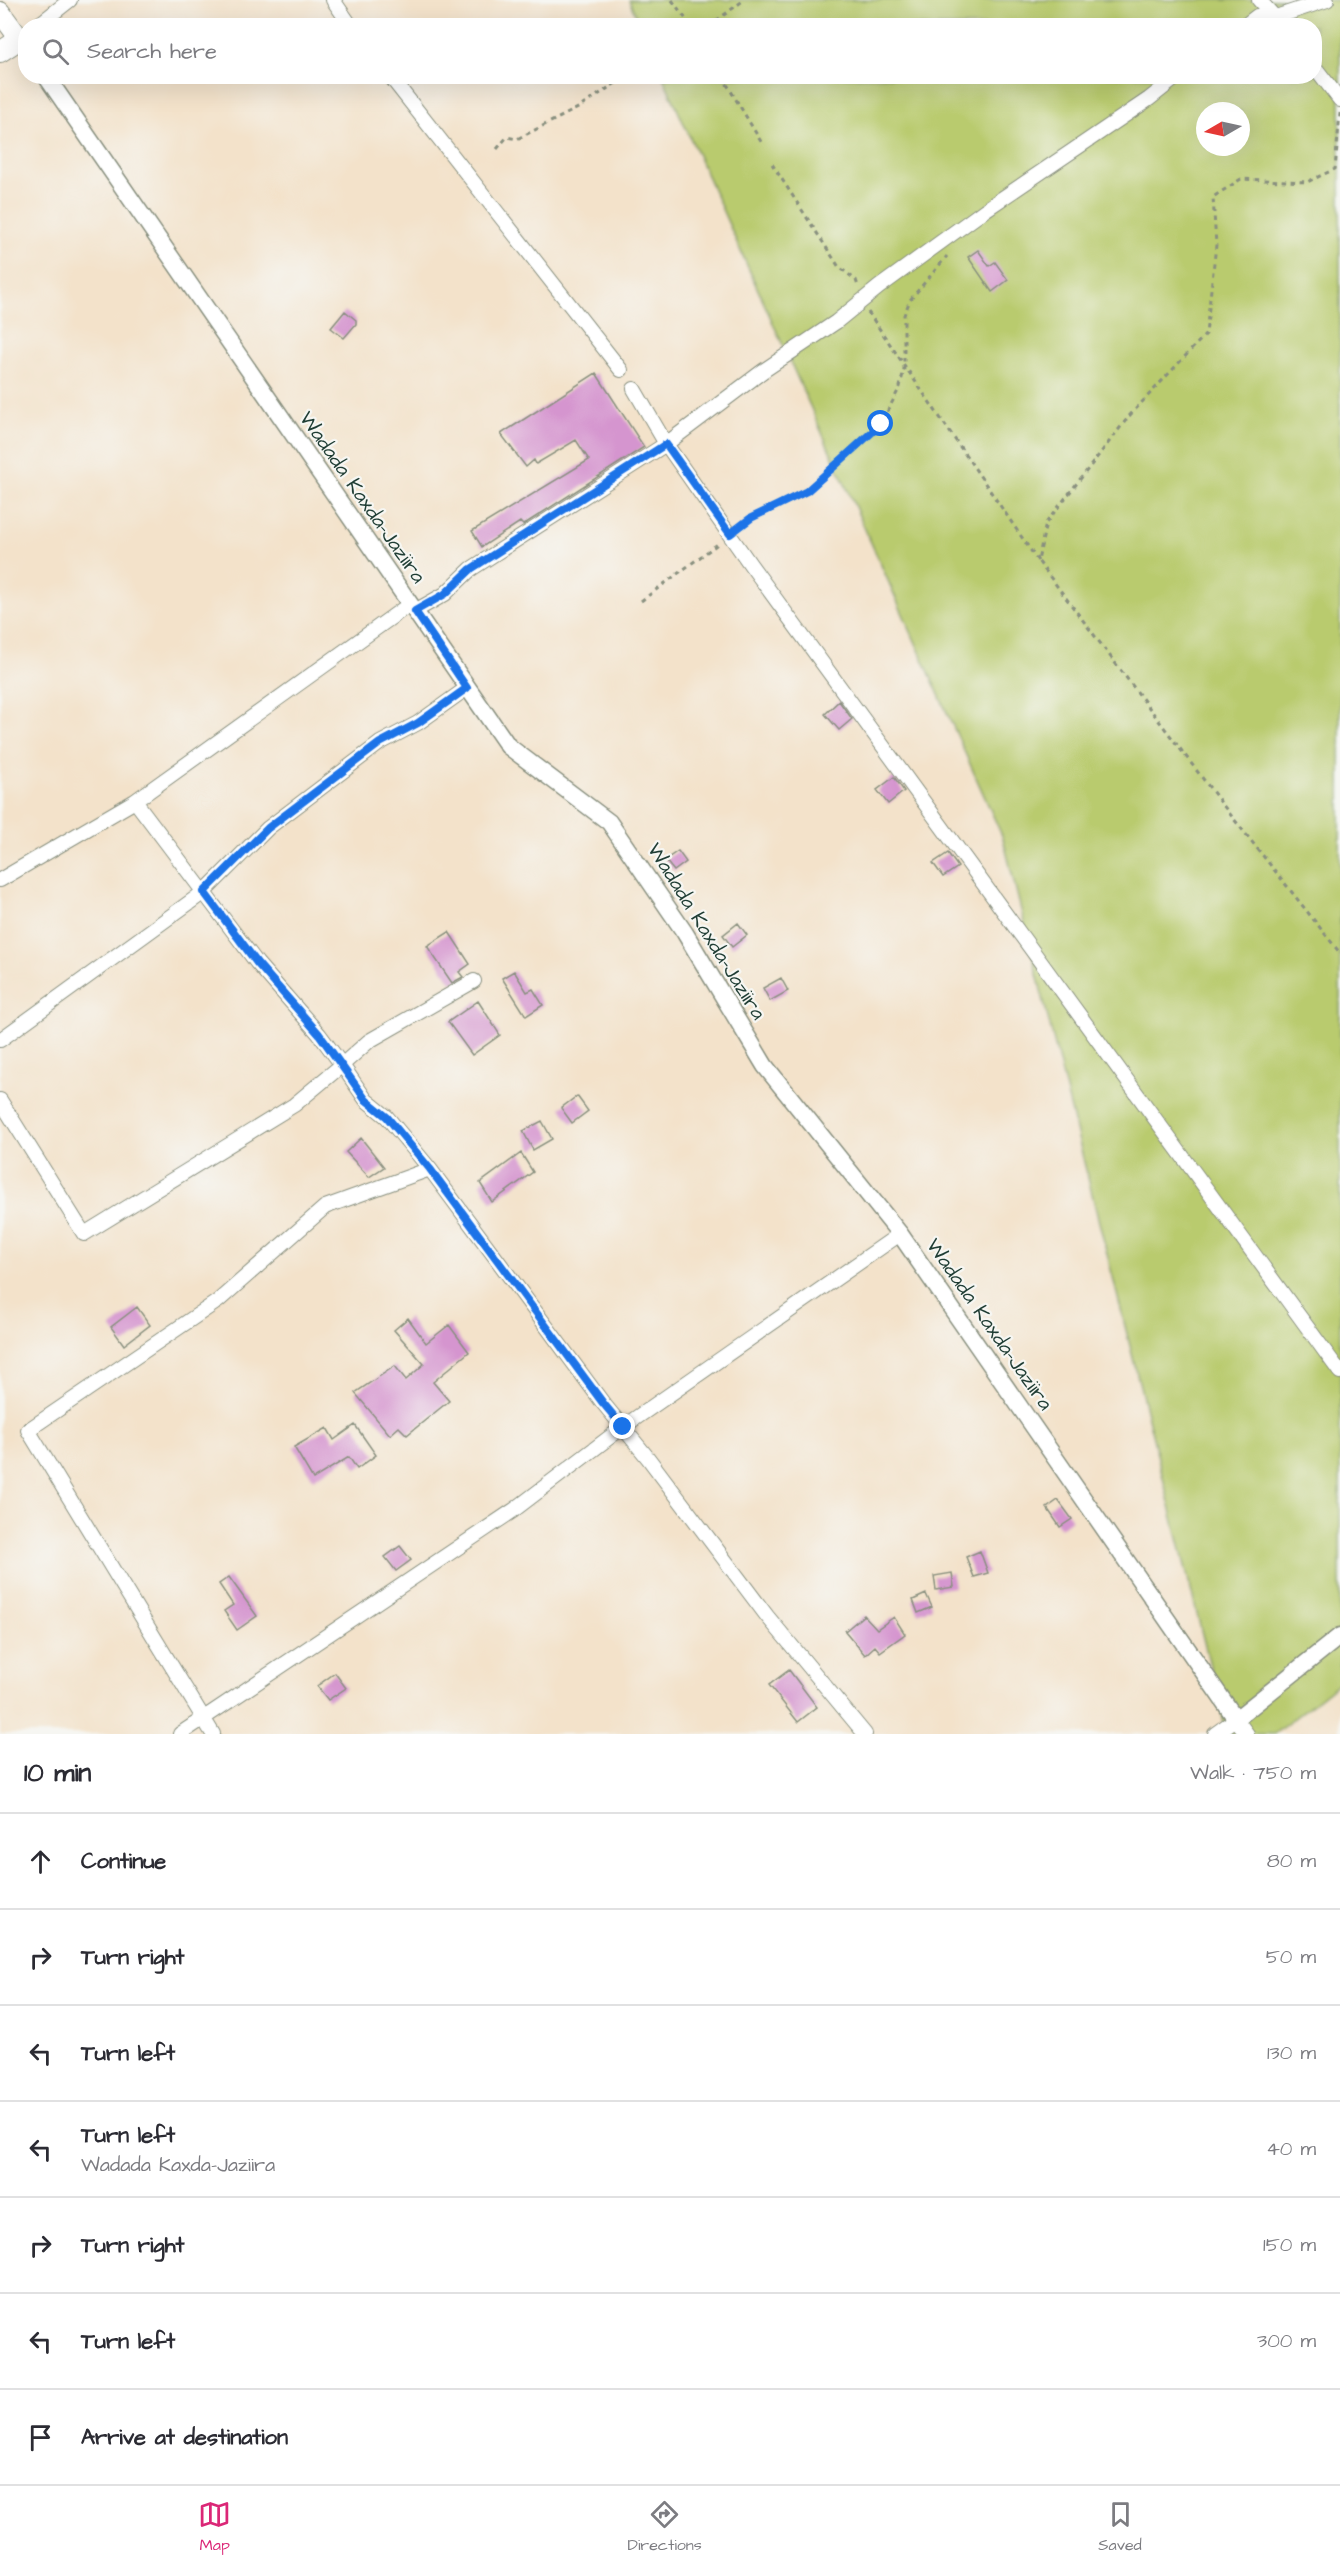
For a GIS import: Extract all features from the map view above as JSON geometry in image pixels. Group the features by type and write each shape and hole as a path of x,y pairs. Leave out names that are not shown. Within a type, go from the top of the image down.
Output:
{"main road":[{"path":"0,12 18,33"},
{"path":"0,52 18,43"}],"street":[{"path":"47,18 70,0"},
{"path":"333,0 345,18"},
{"path":"1259,0 1276,18"},
{"path":"1286,18 1327,0"},
{"path":"1322,76 1340,99"},
{"name":"Wadada Kaxda-Jaziira","path":"52,84 508,746 609,822 685,933 765,1066 900,1234 1236,1719"},
{"path":"396,84 621,370"},
{"path":"0,880 135,801 412,608 445,594 471,569 666,444 952,234 1168,84"},
{"path":"634,389 666,444 730,534 1340,1372"},
{"path":"0,1040 204,892 268,828 380,743 418,723 467,688"},
{"path":"135,801 257,963 319,1034 366,1100 387,1117 430,1169 603,1403 767,1616 865,1734"},
{"path":"0,1100 84,1234 294,1106 369,1041 474,981"},
{"path":"213,1734 28,1430 218,1301 325,1207 430,1169"},
{"path":"180,1734 514,1510 623,1427 900,1234"},
{"path":"1215,1734 1340,1636"},
{"path":"1236,1719 1247,1734"}],"path":[{"path":"672,0 684,18"},
{"path":"720,18 744,0"},
{"path":"497,149 507,137 517,139 580,107 614,84"},
{"path":"727,84 763,145"},
{"path":"1038,561 1046,522 1130,415 1206,334 1216,245 1213,197 1241,179 1307,182 1335,169 1340,112"},
{"path":"772,164 839,267 856,280 868,312 1038,561 1222,804 1340,953"},
{"path":"641,601 751,518 807,491 881,424 900,387 904,362 904,315 919,287 946,258 952,234"}],"green space":[{"path":"629,0 1340,0 1340,1682 1274,1734 1227,1734 1003,838 666,84 1322,84 1322,18 637,18"}],"building":[{"path":"978,250 989,266 995,262 1008,280 992,292 968,257"},
{"path":"345,311 356,320 356,324 344,338 331,328"},
{"path":"596,373 644,447 523,525 520,522 482,547 472,531 589,460 576,440 536,464 534,460 526,467 501,434"},
{"path":"839,701 852,719 839,730 825,714"},
{"path":"894,777 904,791 888,804 877,790"},
{"path":"678,851 686,862 674,871 665,860"},
{"path":"948,853 958,867 943,877 933,863"},
{"path":"738,923 747,935 732,947 723,935"},
{"path":"449,932 470,964 459,972 463,977 452,983 427,946"},
{"path":"514,971 527,992 533,989 543,1005 526,1016 502,978"},
{"path":"781,978 788,991 770,1001 763,988"},
{"path":"478,1001 500,1035 472,1055 448,1022"},
{"path":"577,1096 588,1111 572,1123 561,1108"},
{"path":"542,1121 552,1139 533,1150 523,1131"},
{"path":"361,1138 384,1167 369,1177 346,1152"},
{"path":"521,1153 533,1172 492,1202 480,1183"},
{"path":"137,1307 150,1325 124,1345 111,1327"},
{"path":"408,1318 426,1343 449,1325 469,1352 433,1382 449,1401 407,1435 399,1427 390,1435 355,1393 395,1366 406,1380 424,1364 394,1330"},
{"path":"355,1425 376,1455 357,1469 349,1457 313,1479 294,1447 327,1428 334,1440"},
{"path":"1058,1500 1072,1519 1060,1527 1047,1508"},
{"path":"400,1546 411,1560 396,1571 385,1557"},
{"path":"980,1551 988,1573 974,1577 966,1557"},
{"path":"952,1573 954,1587 936,1590 934,1576"},
{"path":"229,1577 257,1616 237,1630 224,1611 233,1605 219,1584"},
{"path":"926,1594 932,1607 918,1613 913,1600"},
{"path":"864,1615 877,1629 894,1617 905,1634 880,1652 875,1646 865,1655 845,1631"},
{"path":"789,1670 817,1707 798,1722 769,1685"},
{"path":"335,1673 346,1688 328,1700 317,1686"}],"route":[{"path":"623,1427 430,1169 387,1117 366,1100 319,1034 257,963 204,892 268,828 380,743 418,723 467,688 415,611 445,594 471,569 666,444 730,534 751,518 807,491 881,424"}]}
